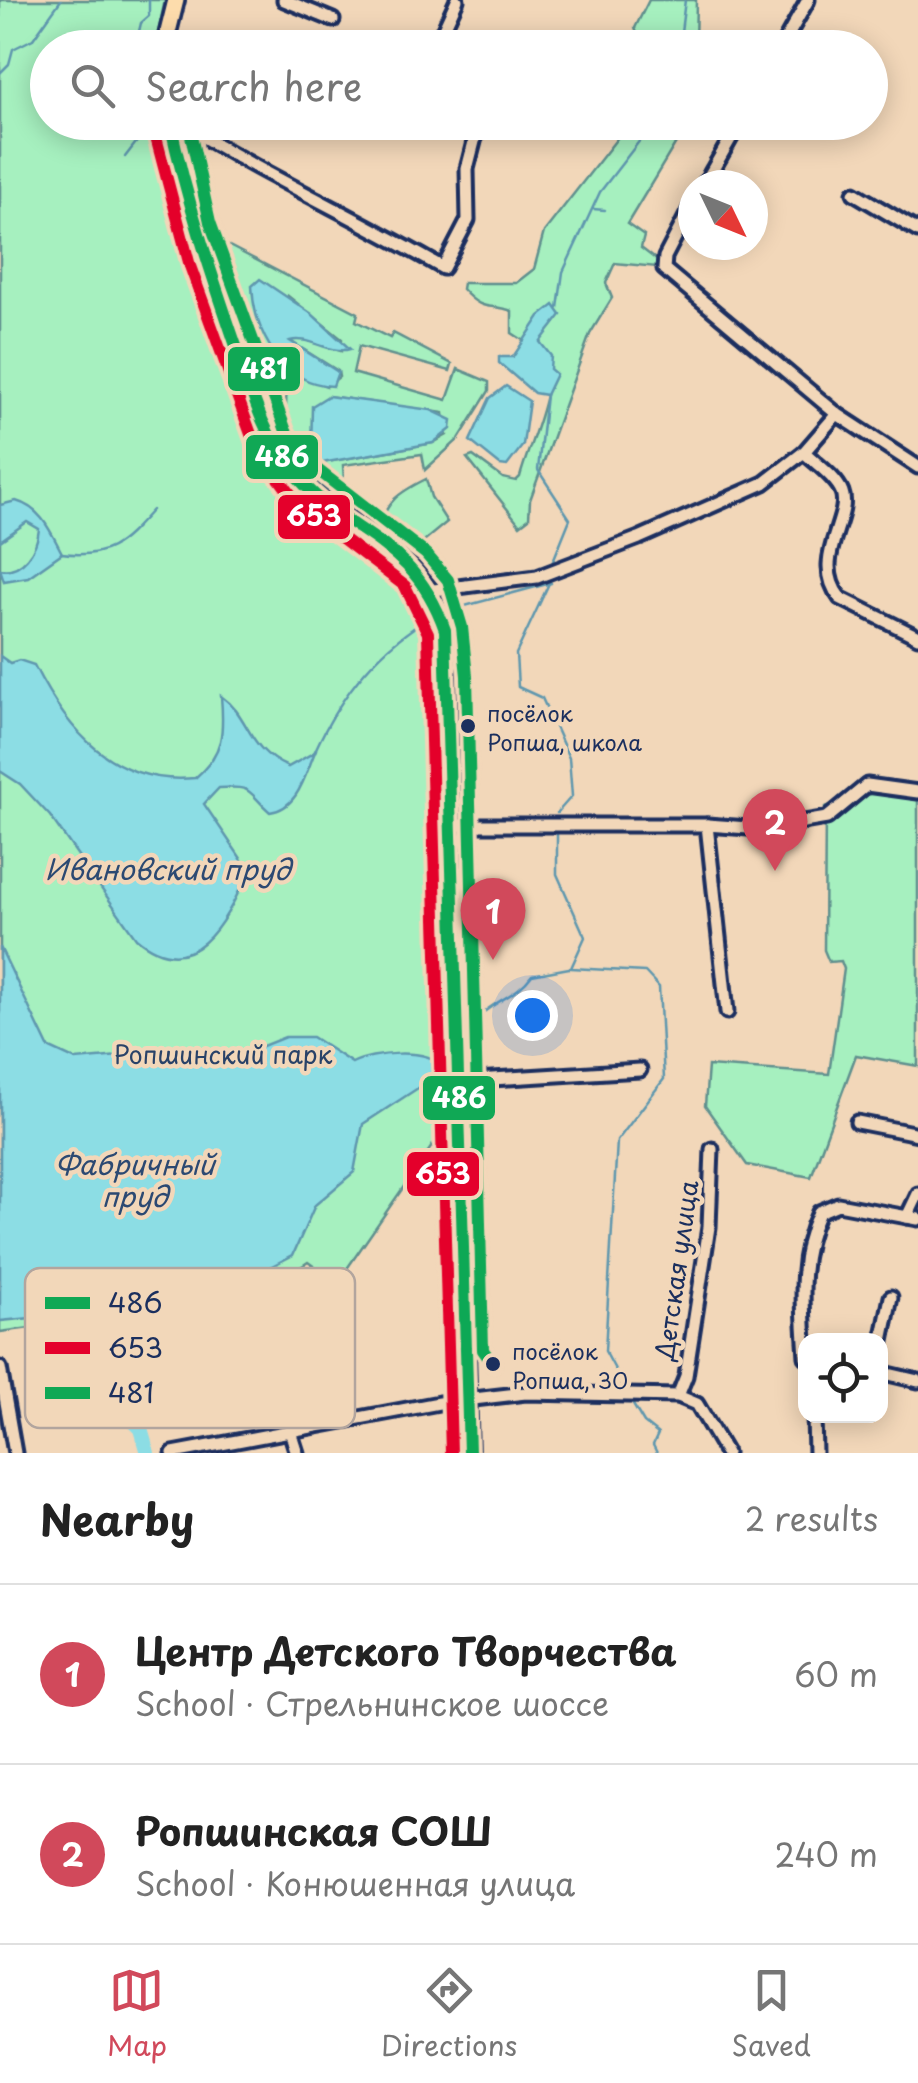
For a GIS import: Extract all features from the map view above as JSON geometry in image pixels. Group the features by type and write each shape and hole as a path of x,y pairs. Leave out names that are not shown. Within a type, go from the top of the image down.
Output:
{"main road":[{"path":"168,30 176,0"},
{"path":"174,140 192,227 270,438 292,472 416,568 434,590 446,630 469,1453"}],"street":[{"path":"284,0 333,20"},
{"path":"443,30 457,0"},
{"path":"791,30 808,0"},
{"path":"209,140 303,196 368,224 443,268 468,220 467,170 474,140"},
{"path":"713,170 730,140"},
{"path":"854,193 918,231"},
{"path":"678,231 664,268 836,414 918,467"},
{"path":"434,590 565,570 764,483 804,452 836,414"},
{"path":"804,452 841,488 843,499 829,552 834,590 840,598 918,637"},
{"path":"451,825 707,825 762,830 828,818 867,784 918,792"},
{"path":"707,825 727,1012"},
{"path":"459,1081 640,1070"},
{"path":"857,1122 918,1134"},
{"name":"Детская улица","path":"678,1396 686,1376 709,1227 712,1149"},
{"path":"805,1333 803,1266 806,1240 819,1212 838,1204 912,1218 918,1194"},
{"path":"884,1333 891,1297"},
{"path":"0,1368 15,1453"},
{"path":"888,1374 918,1380"},
{"path":"355,1420 526,1392 678,1396 697,1404 726,1453"},
{"path":"814,1423 815,1453"},
{"path":"173,1453 307,1428"},
{"path":"290,1431 297,1453"}],"green space":[{"name":"Ропшинский парк","path":"0,0 165,0 159,30 30,30 30,140 161,140 173,219 242,419 273,470 397,567 422,598 434,627 431,694 448,1123 347,1268 316,1268 308,1262 299,1268 25,1268 25,1329 0,1332"},
{"path":"649,0 696,0 695,30 635,28"},
{"path":"616,140 678,140 627,224 644,236 641,248 658,261 657,267 615,263 606,283 612,298 590,334 530,500 529,518 520,525 467,458 473,456 503,478 516,481 520,477 547,388 549,371 539,342 555,322 526,342 512,333 512,311 486,306 462,289 463,283 516,283 534,269 544,232"},
{"path":"210,236 358,313 356,321 390,338 393,333 452,364 450,371 359,346 353,373 447,400 458,369 489,382 489,391 459,439 425,470 422,454 343,465 344,481 372,510 364,519 303,473 285,444 287,374 246,350 207,245","holes":["288,296 342,339 341,351 299,338 290,341 338,371 339,377 327,386 307,379 274,354","328,396 444,413 447,435 433,443 322,463"]},
{"path":"426,479 431,497 447,522 408,554 380,532 382,522 394,499"},
{"path":"888,789 918,793 918,1066 856,1055 811,1177 747,1165 705,1106 708,1066 829,1074 844,969 841,961 829,962 824,950 825,807"}],"water":[{"path":"260,279 312,314 350,349 290,341 338,372 333,386 299,376 274,352 254,303 252,286"},
{"path":"554,305 561,315 540,342 551,356 550,369 556,374 546,395 534,393 499,363 499,357 513,357 540,316"},
{"path":"506,386 529,401 523,445 507,466 500,465 470,441 490,398"},
{"path":"328,396 431,410 452,420 451,429 433,443 322,463 311,454 312,406"},
{"path":"16,501 38,514 62,553 28,577 4,581 0,569 15,567 27,558 39,529 27,522 0,541 0,505"},
{"name":"Ивановский пруд","path":"0,656 10,663 19,660 34,665 78,732 117,763 140,773 195,778 205,769 220,741 221,696 274,759 288,767 315,752 299,790 280,810 270,812 249,791 238,788 219,788 204,804 242,860 246,876 228,912 204,942 174,955 156,951 136,938 50,816 20,784 0,771"},
{"name":"Фабричный пруд","path":"0,947 48,1047 76,1060 152,1053 186,1060 233,1058 285,1037 312,1037 352,1063 385,1055 412,1054 442,1066 438,1075 363,1124 354,1172 315,1205 293,1255 268,1268 25,1268 25,1319 0,1321"}],"waterway":[{"path":"39,30 61,0"},
{"path":"139,30 149,16 149,0"},
{"path":"681,30 685,0"},
{"path":"0,73 9,64 13,49 30,40"},
{"path":"125,157 138,140"},
{"path":"558,308 563,272 600,192 640,140"},
{"path":"593,209 605,210"},
{"path":"546,395 538,470 570,519 551,566"},
{"path":"61,553 103,551 122,540 152,510"},
{"path":"551,579 516,654 518,687 542,698 569,758 572,796 557,813"},
{"path":"446,611 551,583"},
{"path":"314,753 336,711 363,674 395,642 434,615"},
{"path":"557,829 557,874 585,937 571,968 645,972 659,987 664,1079 617,1141 605,1351 625,1388"},
{"path":"467,1063 480,1043 478,1017 532,975 569,968"},
{"path":"442,1066 450,1063"},
{"path":"629,1398 644,1423 658,1434 653,1445 657,1453"},
{"path":"140,1428 148,1453"}],"transit line":[{"name":"653","path":"157,140 190,266 256,448 299,505 405,586 428,633 451,1453"},
{"name":"486","path":"174,140 208,261 251,392 271,439 311,491 414,574 431,598 445,630 469,1453"},
{"name":"481","path":"192,140 210,222 286,431 305,460 426,554 448,580 462,627 467,676 483,1350 493,1364"}],"place":[{"name":"посёлок Ропша, школа","path":"468,726"},
{"name":"Ропшинская СОШ","path":"775,871"},
{"name":"Центр Детского Творчества","path":"493,960"},
{"name":"посёлок Ропша, 30","path":"493,1364"}]}
